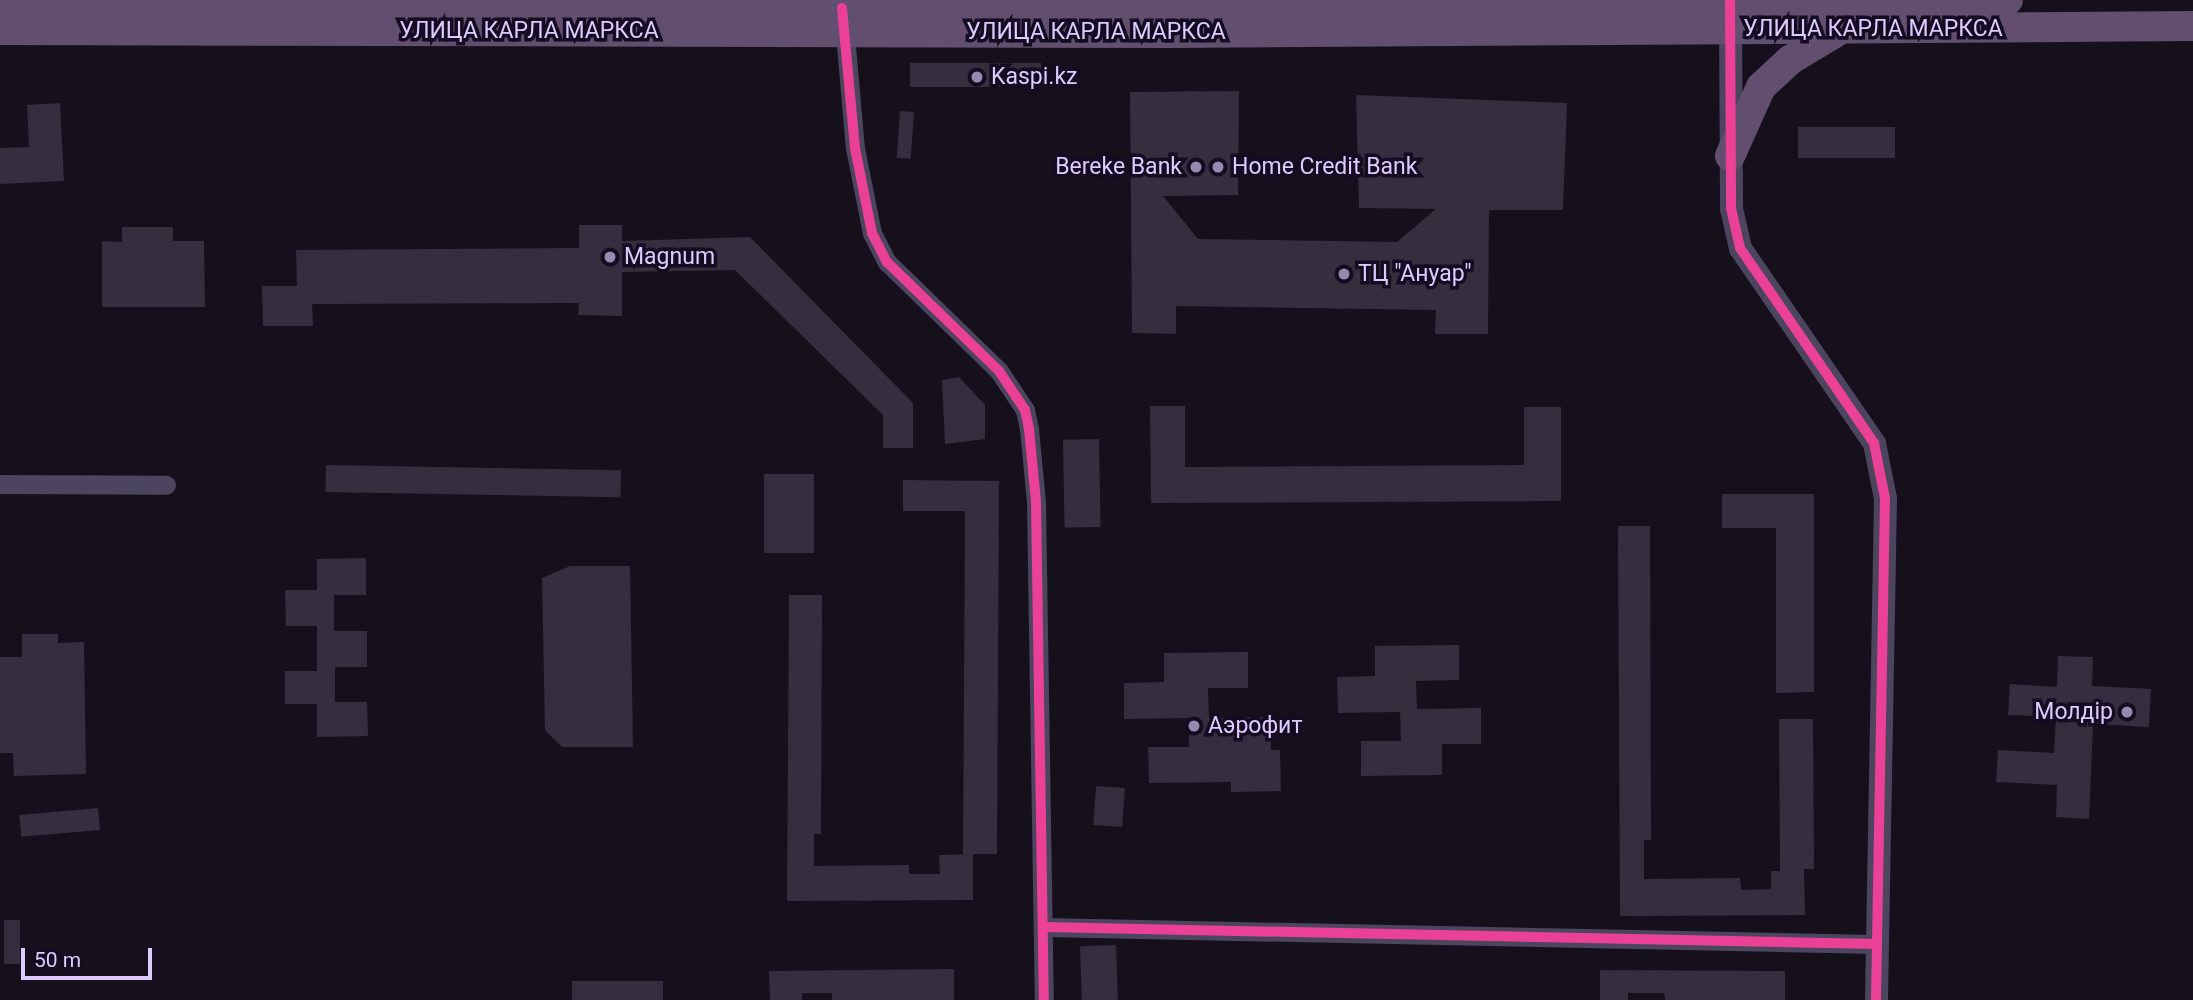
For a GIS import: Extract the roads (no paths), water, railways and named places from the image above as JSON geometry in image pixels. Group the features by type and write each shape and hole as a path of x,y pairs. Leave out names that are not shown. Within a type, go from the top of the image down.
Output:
{"main road":[{"name":"УЛИЦА КАРЛА МАРКСА","path":"0,7 844,20 1730,15 1907,0 2008,0"},
{"name":"УЛИЦА КАРЛА МАРКСА","path":"844,20 1105,3 1730,15 1842,29 2193,26"},
{"name":"УЛИЦА КАРЛА МАРКСА","path":"0,30 277,12"},
{"path":"1730,156 1761,87 1790,60 1842,29"}],"street":[{"path":"1730,15 1731,208 1740,248 1874,443 1885,498 1876,1000"},
{"path":"844,20 855,148 872,233 887,262 992,363 1025,410 1036,502 1044,1000"},
{"path":"0,484 166,485"},
{"path":"1044,928 1876,944"}],"place":[{"name":"Kaspi.kz","path":"977,77"},
{"name":"Bereke Bank","path":"1196,167"},
{"name":"Home Credit Bank","path":"1218,167"},
{"name":"Magnum","path":"610,257"},
{"name":"ТЦ \"Ануар\"","path":"1344,274"},
{"name":"Молдiр","path":"2127,712"},
{"name":"Аэрофит","path":"1194,726"}]}
